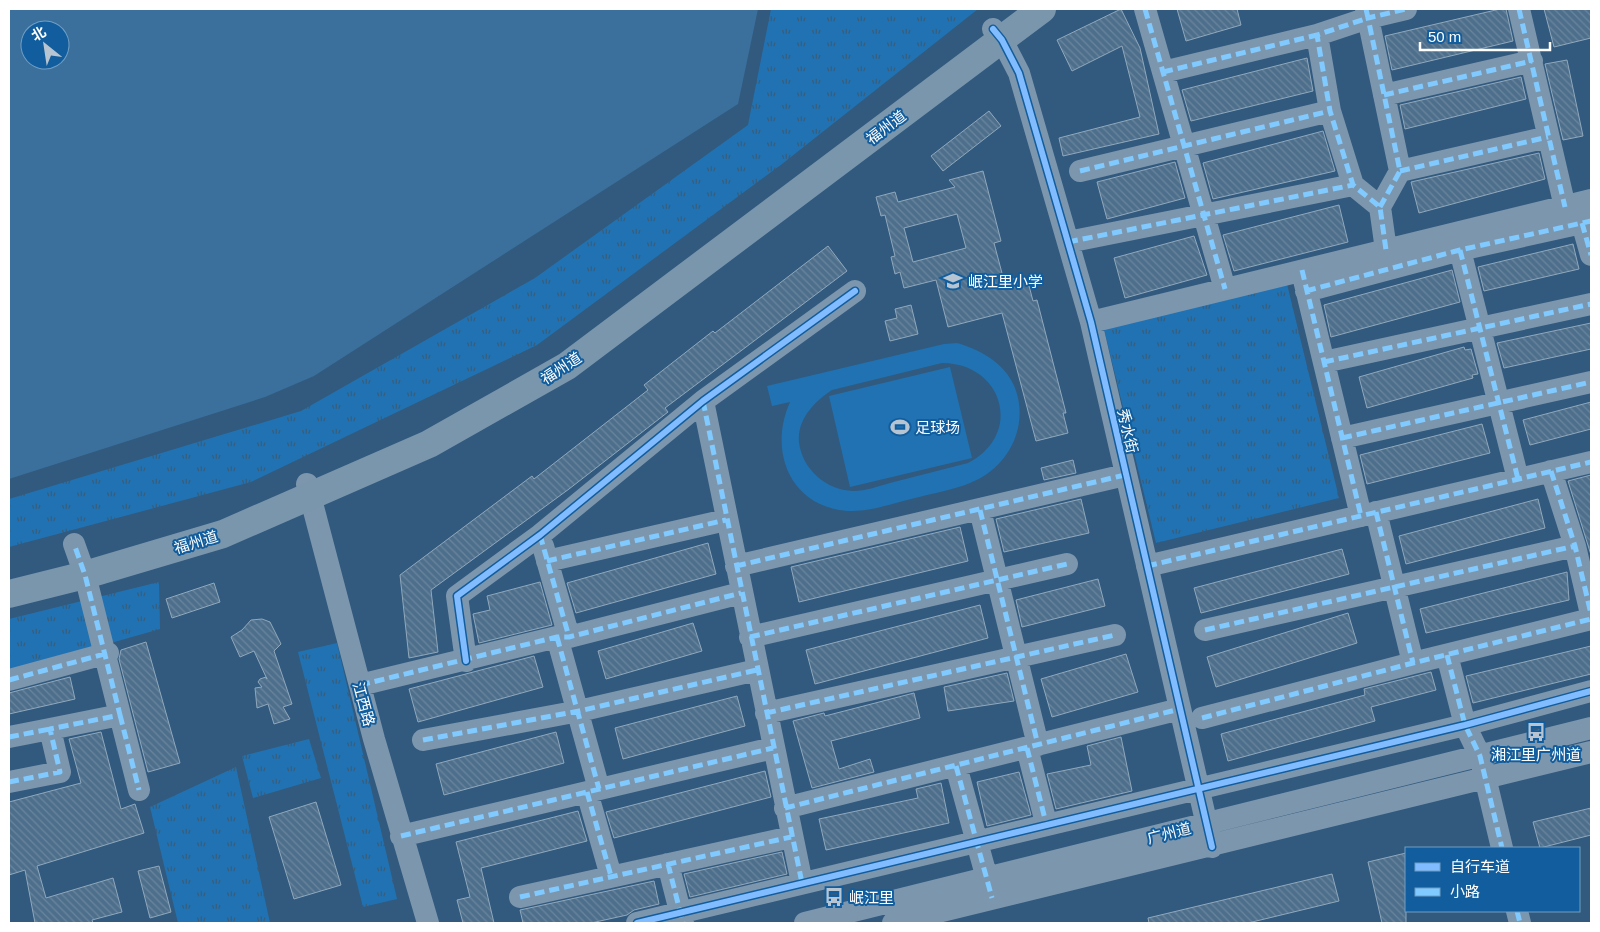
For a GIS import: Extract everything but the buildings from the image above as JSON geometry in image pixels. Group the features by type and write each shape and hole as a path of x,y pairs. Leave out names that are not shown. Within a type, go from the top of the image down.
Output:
{"main road":[{"name":"福州道","path":"997,35 1019,9"},
{"name":"福州道","path":"9,578 80,560 223,534 309,490 429,444 567,366 997,35 1042,9"},
{"name":"福州道","path":"9,594 80,560"}],"street":[{"path":"1145,9 1225,290"},
{"path":"1163,72 1317,36 1367,13 1406,9"},
{"path":"1519,9 1564,206"},
{"path":"1367,13 1400,171 1380,207 1386,250"},
{"name":"秀水街","path":"997,35 1019,73 1091,322 1212,847"},
{"path":"1317,36 1330,111 1353,185 1380,207"},
{"path":"1384,95 1532,61"},
{"path":"1080,170 1330,111"},
{"path":"1400,171 1548,137"},
{"path":"1068,242 1353,185"},
{"path":"1304,281 1386,250 1591,200"},
{"path":"1091,322 1225,290 1304,281 1587,222 1591,255"},
{"path":"1460,250 1518,479"},
{"path":"1304,281 1342,438 1394,587 1413,663"},
{"path":"466,661 458,596 540,535 704,401 855,291"},
{"path":"1324,362 1479,326 1591,304"},
{"path":"1342,438 1591,382"},
{"path":"704,401 726,520 802,883"},
{"path":"1147,566 1591,462"},
{"path":"1551,472 1575,546 1591,614"},
{"path":"736,566 1125,475"},
{"name":"江西路","path":"309,490 401,836 428,923"},
{"path":"980,510 1016,657 1046,824"},
{"path":"547,561 726,520"},
{"path":"540,535 579,711 611,876"},
{"path":"1205,630 1575,546"},
{"path":"80,560 106,654 139,790"},
{"path":"750,637 1067,564"},
{"path":"360,685 466,661 741,593"},
{"path":"1202,718 1591,619"},
{"path":"766,713 1115,635"},
{"path":"9,680 106,654"},
{"path":"1447,655 1465,725 1480,756 1502,847"},
{"path":"423,740 579,711 757,670"},
{"path":"637,923 681,918 802,883 1465,725 1591,691"},
{"path":"785,808 1180,709"},
{"path":"9,737 120,715"},
{"name":"广州道","path":"893,923 990,888 1206,824 1591,728"},
{"path":"9,782 60,772 50,730"},
{"path":"401,836 773,748"},
{"name":"广州道","path":"805,923 1212,847 1591,752"},
{"path":"956,766 990,888"},
{"path":"520,897 791,837"},
{"path":"668,864 681,918"}],"green space":[{"path":"771,9 978,9 782,164 537,345 251,482 9,547 9,499 301,411 535,278 748,125"},
{"path":"1287,284 1339,498 1156,543 1104,329"},
{"path":"957,343 987,356 996,362 1015,387 1020,411 1019,425 1010,449 993,469 982,477 957,488 882,507 856,511 828,507 811,499 798,488 789,473 783,457 784,421 790,402 772,406 767,386 944,344","holes":["942,363 963,366 980,375 992,387 999,402 1000,419 996,435 985,450 968,463 872,488 853,491 834,487 810,469 801,452 799,442 801,426 804,418 814,405 832,390"]},
{"name":"足球场","path":"950,367 972,458 850,487 829,396"},
{"path":"159,582 160,629 9,672 9,619"},
{"path":"337,643 397,899 363,907 298,652"},
{"path":"309,739 321,778 253,798 242,756"},
{"path":"236,767 270,923 178,923 150,807"}],"shaded area":[{"path":"9,9 758,9 738,104 314,376 265,397 9,479"}],"marked path":[{"path":"1145,9 1225,289"},
{"path":"1366,9 1368,18 1317,35 1330,111 1353,185 1380,207 1386,250"},
{"path":"1380,207 1400,171 1368,18 1406,9"},
{"path":"1519,9 1565,207"},
{"path":"1163,72 1317,35"},
{"path":"1384,95 1532,61"},
{"path":"1080,171 1330,111"},
{"path":"1400,171 1548,137"},
{"path":"1068,242 1353,185"},
{"path":"1306,291 1460,250 1591,221"},
{"path":"1582,223 1591,255"},
{"path":"1460,250 1518,479"},
{"path":"1302,270 1361,516"},
{"path":"1324,362 1591,304"},
{"path":"1342,438 1591,382"},
{"path":"703,401 802,883"},
{"path":"1147,566 1591,462"},
{"path":"1551,471 1575,546 1591,614"},
{"path":"736,566 1125,475"},
{"path":"980,510 1038,745"},
{"path":"1376,512 1413,663"},
{"path":"547,561 726,520"},
{"path":"540,535 569,637"},
{"path":"9,782 60,772 50,729 120,715 85,575 74,544"},
{"path":"1205,630 1575,546"},
{"path":"750,637 1067,564"},
{"path":"360,685 557,637 569,637 741,593"},
{"path":"1202,718 1591,619"},
{"path":"766,713 1115,635"},
{"path":"557,637 599,789"},
{"path":"9,680 108,653"},
{"path":"1447,655 1465,725 1480,756 1502,847"},
{"path":"423,740 579,711 757,670"},
{"path":"785,808 1180,709"},
{"path":"120,715 139,790"},
{"path":"9,737 50,729"},
{"path":"401,836 773,748"},
{"path":"1027,748 1046,823"},
{"path":"956,766 992,898"},
{"path":"587,792 611,876"},
{"path":"520,897 791,837"},
{"path":"668,864 683,923"},
{"path":"1517,912 1520,923"}],"cycle path":[{"path":"993,29 1002,40 1019,73 1091,322 1212,847"},
{"path":"466,661 457,596 540,535 703,401 855,291"},
{"path":"637,923 1465,725 1591,691"}],"place":[{"name":"岷江里小学","path":"953,281"},
{"name":"足球场","path":"900,427"},
{"name":"湘江里广州道","path":"1536,732"},
{"name":"岷江里","path":"834,897"}]}
